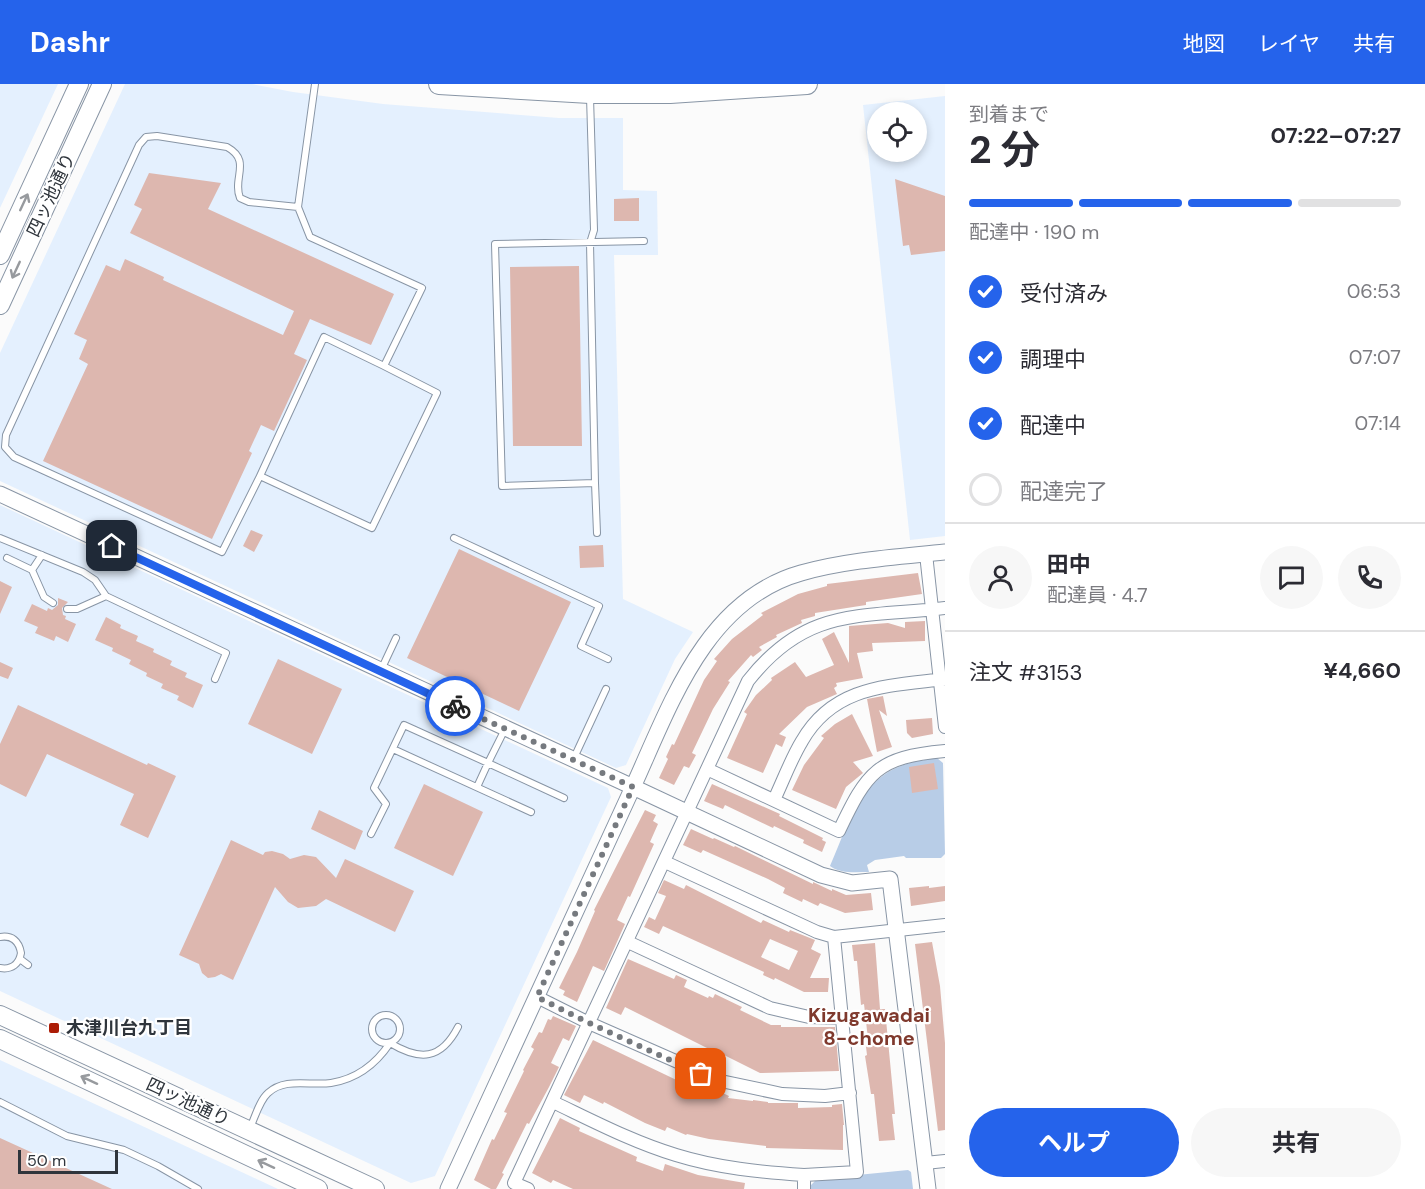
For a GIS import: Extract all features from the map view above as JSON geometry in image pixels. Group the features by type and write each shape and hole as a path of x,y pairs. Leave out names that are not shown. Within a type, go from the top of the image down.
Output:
{"main road":[{"name":"四ッ池通り","path":"1,252 79,84"},
{"name":"四ッ池通り","path":"0,305 102,84"},
{"path":"439,84 590,93 670,93 807,84"},
{"name":"四ッ池通り","path":"0,1015 375,1189"},
{"name":"四ッ池通り","path":"0,1039 318,1189"}],"street":[{"path":"0,494 821,875 852,883 890,879 928,1189"},
{"path":"448,1189 633,787 696,657 716,630 740,607 768,588 799,573 827,567 945,552"},
{"path":"926,554 939,609 945,727"},
{"path":"528,1189 514,1183 748,681 765,660 785,644 829,621 939,609"},
{"path":"774,800 802,741 829,710 852,696 876,687 942,679"},
{"path":"706,770 839,831 860,790 881,768 900,757 945,751"},
{"path":"665,862 817,932 834,937 945,925 945,930"},
{"path":"553,1102 628,1138 676,1155 731,1168 804,1175 857,1172 834,937"},
{"path":"628,942 770,1008 809,1017 842,1018"},
{"path":"537,997 701,1074 740,1086 804,1095 850,1093"},
{"path":"925,1163 945,1161"},
{"path":"804,1175 804,1189"}],"lane":[{"path":"315,84 298,207 310,237 422,288 384,366"},
{"path":"590,93 594,230 590,243 597,533"},
{"path":"260,476 372,528 437,393 324,337 222,552 14,457 5,447 6,435 139,145 146,137 157,136 227,147 236,152 241,163 237,191 240,198 249,202 298,207"},
{"path":"595,483 502,486 495,244 644,241"},
{"path":"0,538 83,572 95,580 106,596 226,653 215,679"},
{"path":"454,538 599,606 580,646 608,659"},
{"path":"32,570 42,555"},
{"path":"7,558 32,570 44,597 53,603"},
{"path":"67,609 77,609 106,596"},
{"path":"380,671 396,638"},
{"path":"573,760 606,689"},
{"path":"371,834 386,804 375,788 404,725 564,798"},
{"path":"477,787 505,729"},
{"path":"393,749 531,812"},
{"path":"0,937 17,941 21,953 20,959 11,968 0,968"},
{"path":"20,959 28,965"},
{"path":"249,1130 263,1100 275,1088 294,1083 329,1083 347,1080 371,1065 390,1044 399,1037 401,1027 395,1018 380,1016 373,1024 373,1035 380,1042 390,1044 404,1052 430,1055 442,1050 452,1040 458,1028"},
{"path":"0,1102 67,1136 123,1150 158,1166 198,1189"}],"shaded area":[{"path":"0,84 58,84 0,208"},
{"path":"125,84 252,84 383,104 559,118 623,118 623,190 657,191 658,255 614,255 623,599 693,632 675,659 626,765 616,768 0,481 0,353"},
{"path":"945,96 945,536 910,540 869,162 927,162 927,102 890,102"},
{"path":"863,105 867,105 867,142"},
{"path":"0,505 608,788 611,797 435,1176 411,1183 0,991"},
{"path":"937,758 943,763 945,854 941,858 906,858 904,856 875,860 867,865 869,872 843,871 830,866 855,810 872,785 883,775 896,768"},
{"path":"0,1060 278,1189 0,1189"},
{"path":"908,1170 911,1172 913,1189 811,1189 811,1185 817,1179"}],"building":[{"path":"149,173 221,183 208,209 394,294 371,345 310,319 294,354 307,360 274,431 261,425 249,451 252,453 212,539 43,461 88,364 79,359 87,340 74,334 106,265 120,271 125,259 164,277 163,280 283,335 294,311 130,233 142,209 134,205"},
{"path":"895,179 945,196 945,251 911,255 909,245 903,246"},
{"path":"639,198 639,221 614,221 614,199"},
{"path":"579,266 582,446 513,446 510,267"},
{"path":"251,530 263,535 254,552 243,546"},
{"path":"603,545 604,567 580,568 579,546"},
{"path":"459,549 571,602 519,711 407,658"},
{"path":"918,573 922,594 866,602 866,605 815,613 815,616 801,620 802,623 776,635 777,637 759,647 762,650 753,657 751,655 728,681 730,682 713,709 692,753 696,755 689,768 684,766 674,785 659,778 672,744 674,745 704,680 717,661 714,659 732,639 763,615 761,613 798,594 827,586 827,584"},
{"path":"0,581 12,587 0,614"},
{"path":"58,598 68,602 62,608 65,619 76,624 68,642 56,636 54,641 35,633 38,627 24,621 32,604 47,611 48,608 52,610 58,605"},
{"path":"106,617 121,625 120,628 138,636 136,641 172,661 170,665 187,673 185,677 203,685 193,708 177,700 179,696 161,688 163,684 146,676 147,673 129,664 131,660 95,640"},
{"path":"925,621 925,641 872,643 873,651 857,653 863,678 836,683 837,686 834,688 837,694 807,707 779,734 786,737 782,747 776,744 763,773 727,758 747,714 744,712 756,695 772,680 771,678 795,662 806,677 834,665 822,639 834,632 849,663 849,626 888,623 905,628 905,622"},
{"path":"278,659 342,689 312,754 248,724"},
{"path":"0,662 13,668 8,679 0,676"},
{"path":"883,696 887,716 879,710 892,747 877,752 867,699"},
{"path":"18,705 147,765 148,763 176,776 148,838 120,825 134,794 47,754 26,797 0,784 0,744"},
{"path":"852,714 873,756 853,762 863,773 846,787 836,809 792,790 804,765 824,738 821,736"},
{"path":"932,718 933,734 912,738 907,733 906,720"},
{"path":"934,763 938,789 912,793 909,767"},
{"path":"424,784 483,812 453,876 394,848"},
{"path":"712,784 780,814 779,816 823,838 822,840 826,842 822,852 803,843 804,840 774,826 773,828 725,805 723,809 704,801"},
{"path":"319,810 363,831 355,850 311,829"},
{"path":"645,810 656,815 653,821 658,824 650,842 654,844 617,920 625,924 604,971 593,966 577,1002 563,995 565,991 559,988 594,910"},
{"path":"691,829 735,846 832,891 832,889 846,895 871,893 873,910 845,913 820,903 818,906 803,899 802,902 783,893 785,888 768,879 703,850 701,853 683,845"},
{"path":"231,840 263,855 265,852 272,851 290,859 304,855 316,857 336,878 345,859 414,891 395,932 326,899 316,906 298,908 288,902 275,887 233,980 221,974 208,978 202,973 199,964 179,955"},
{"path":"664,880 684,889 686,885 761,923 763,920 789,932 790,930 815,940 811,949 821,954 810,978 829,978 828,992 804,992 775,978 774,980 763,975 764,972 663,926 659,934 644,927 649,917 655,920 666,896 658,893","holes":["770,939 798,951 789,970 761,957"]},
{"path":"929,886 929,888 945,886 945,901 911,906 909,888"},
{"path":"932,942 940,986 945,1043 945,1130 938,1131 915,944"},
{"path":"875,943 880,1009 885,1009 895,1114 892,1114 895,1140 879,1141 874,1094 871,1094 865,1056 867,1055 865,1039 868,1039 864,1004 861,1005 857,961 854,961 852,945"},
{"path":"628,959 674,979 676,975 687,980 684,987 708,998 709,996 713,998 715,994 742,1007 740,1010 771,1025 835,1027 839,1071 760,1073 722,1054 720,1058 709,1053 711,1050 625,1007 621,1015 606,1008"},
{"path":"553,1016 576,1026 569,1041 563,1038 551,1063 559,1067 529,1124 527,1123 496,1189 491,1189 474,1180 492,1139 494,1140 507,1113 504,1112 534,1049 531,1047 539,1032 542,1033 548,1019 551,1020"},
{"path":"593,1040 689,1086 690,1083 700,1088 702,1083 729,1096 728,1098 768,1103 798,1103 798,1108 832,1107 832,1105 842,1104 843,1150 766,1148 766,1146 686,1135 667,1127 665,1131 584,1095 580,1103 564,1095"},
{"path":"560,1118 580,1128 579,1131 637,1157 636,1161 663,1171 665,1164 698,1175 745,1183 744,1189 573,1189 553,1180 551,1183 532,1173"},
{"path":"0,1138 112,1189 0,1189"}],"way so far":[{"path":"455,706 633,787 537,997 701,1074"}],"place":[{"name":"木津川台九丁目","path":"54,1028"}],"district":[{"name":"Kizugawadai 8-chome","path":"869,1026"}],"route":[{"path":"112,546 455,706"}]}
